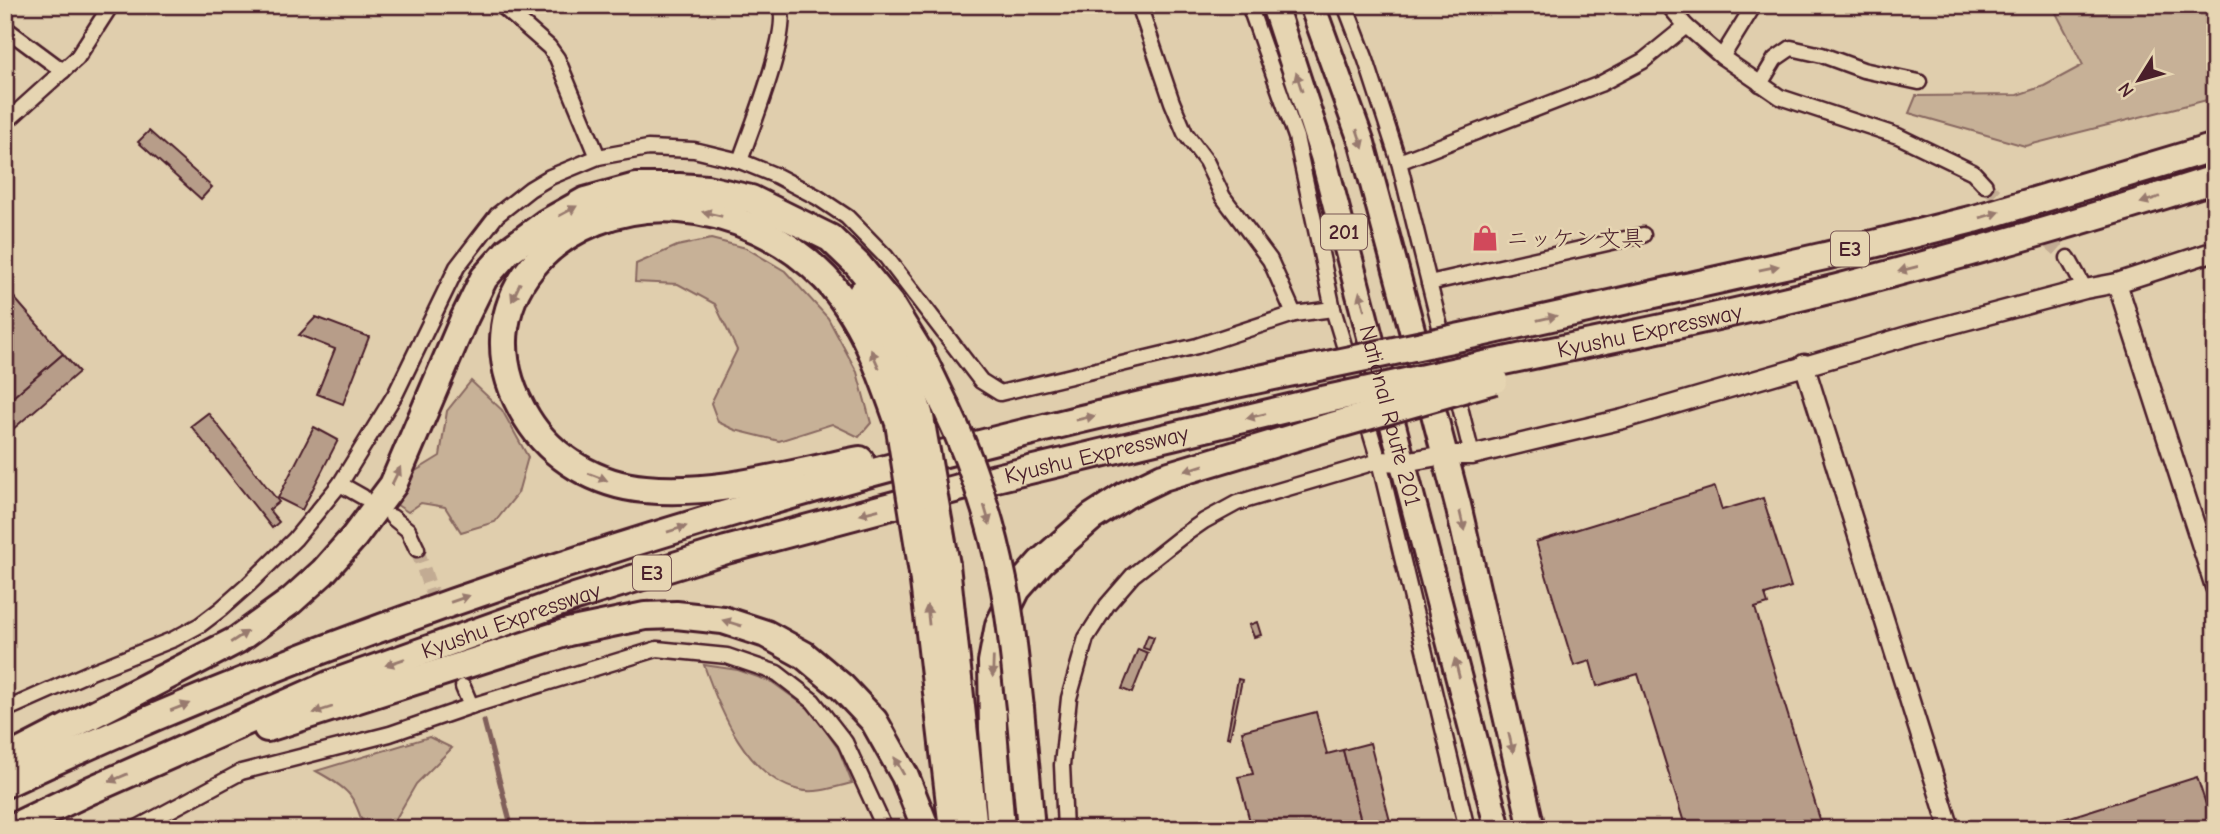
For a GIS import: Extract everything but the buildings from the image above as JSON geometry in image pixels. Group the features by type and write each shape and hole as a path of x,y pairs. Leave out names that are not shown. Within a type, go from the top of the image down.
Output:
{"highway":[{"name":"National Route 201","path":"1274,5 1323,156 1498,829"},
{"name":"National Route 201","path":"1312,5 1362,143 1458,505 1532,829"},
{"name":"Kyushu Expressway","path":"5,784 167,712 423,611 567,562 716,517 1036,429 1206,389 1480,333 1825,256 1974,219 2215,147"},
{"name":"Kyushu Expressway","path":"9,829 90,790 331,684 575,597 714,554 996,478 1323,400 1491,372 1835,288 2112,212 2215,179"},
{"path":"5,760 237,640 291,601 323,572 354,537 393,485 484,278 508,251 546,223 585,201 636,187 679,187 707,189 751,199 830,238 858,265 890,304 920,353 965,445 987,513 1003,582 1020,708 1031,829"},
{"path":"909,420 848,308 825,279 799,255 737,220 679,208 646,209 613,215 563,238 524,276 513,295 506,327 504,358 508,379 519,404 532,426 549,446 579,470 613,482 643,489 683,491 726,486 1036,429"},
{"path":"804,226 862,292 903,363 909,420 935,569 974,829"},
{"path":"1001,829 993,729 992,662 999,625 1017,589 1041,562 1092,517 1126,495 1163,477 1329,427 1491,372"},
{"path":"935,569 953,829"},
{"path":"149,765 568,632 645,615 676,615 723,620 766,634 804,655 842,687 874,721 905,776 926,829"}],"street":[{"path":"5,123 77,58 111,5"},
{"path":"501,5 549,47 557,58 598,157"},
{"path":"740,161 772,68 781,32 782,10 779,5"},
{"path":"1139,5 1185,133 1206,160 1223,197 1270,260 1294,314"},
{"path":"1250,5 1296,137 1333,309 1379,461 1467,829"},
{"path":"1345,5 1399,162 1472,456"},
{"path":"1668,5 1686,26 1722,57 1780,97 1898,136 1973,172 1985,185"},
{"path":"1722,57 1754,5"},
{"path":"1399,162 1600,84 1643,61 1686,26"},
{"path":"5,28 63,71"},
{"path":"1760,84 1775,59 1791,48 1822,55 1863,70 1919,82"},
{"path":"5,710 91,671 174,639 200,625 221,609 295,539 340,484 396,393 457,267 497,215 550,177 598,157 648,148 694,150 740,161 817,197 847,217 886,257 981,381 1000,393 1197,346 1294,314 1333,309"},
{"path":"1429,283 1643,235"},
{"path":"1065,829 1062,765 1069,698 1086,638 1107,605 1133,575 1204,521 1237,503 1379,461 1404,462 1444,455 1472,456 1623,419 1804,365 2116,283 2215,251"},
{"path":"2068,258 2085,289"},
{"path":"2116,283 2215,587"},
{"path":"1804,365 1950,829"},
{"path":"340,484 363,497"},
{"path":"392,517 408,530 418,550"},
{"path":"135,829 241,772 390,734 471,706 657,649 727,656 776,673 813,701 845,742 885,829"},
{"path":"463,687 471,706"}],"shaded area":[{"path":"2052,5 2215,5 2215,98 2025,146 1909,113 1916,96 2017,95 2044,86 2083,65"},
{"path":"711,239 746,248 785,271 828,318 857,372 871,423 859,437 832,424 779,441 735,430 718,422 711,403 737,350 715,304 678,284 635,282 636,264 677,246"},
{"path":"471,381 502,410 528,457 518,493 495,522 461,532 445,507 421,503 408,512 397,505 414,472 440,456 447,411"},
{"path":"704,665 738,670 772,682 812,711 839,750 852,783 826,790 806,791 781,783 764,771 750,757 727,721"},
{"path":"429,737 452,748 416,784 390,829 364,829 357,808 348,793 316,771"}],"waterway":[{"path":"484,721 512,829"}],"tunnel":[{"path":"1985,185 2068,258"},
{"path":"417,549 449,646"}],"place":[{"name":"ニッケン文具","path":"1485,238"}]}
